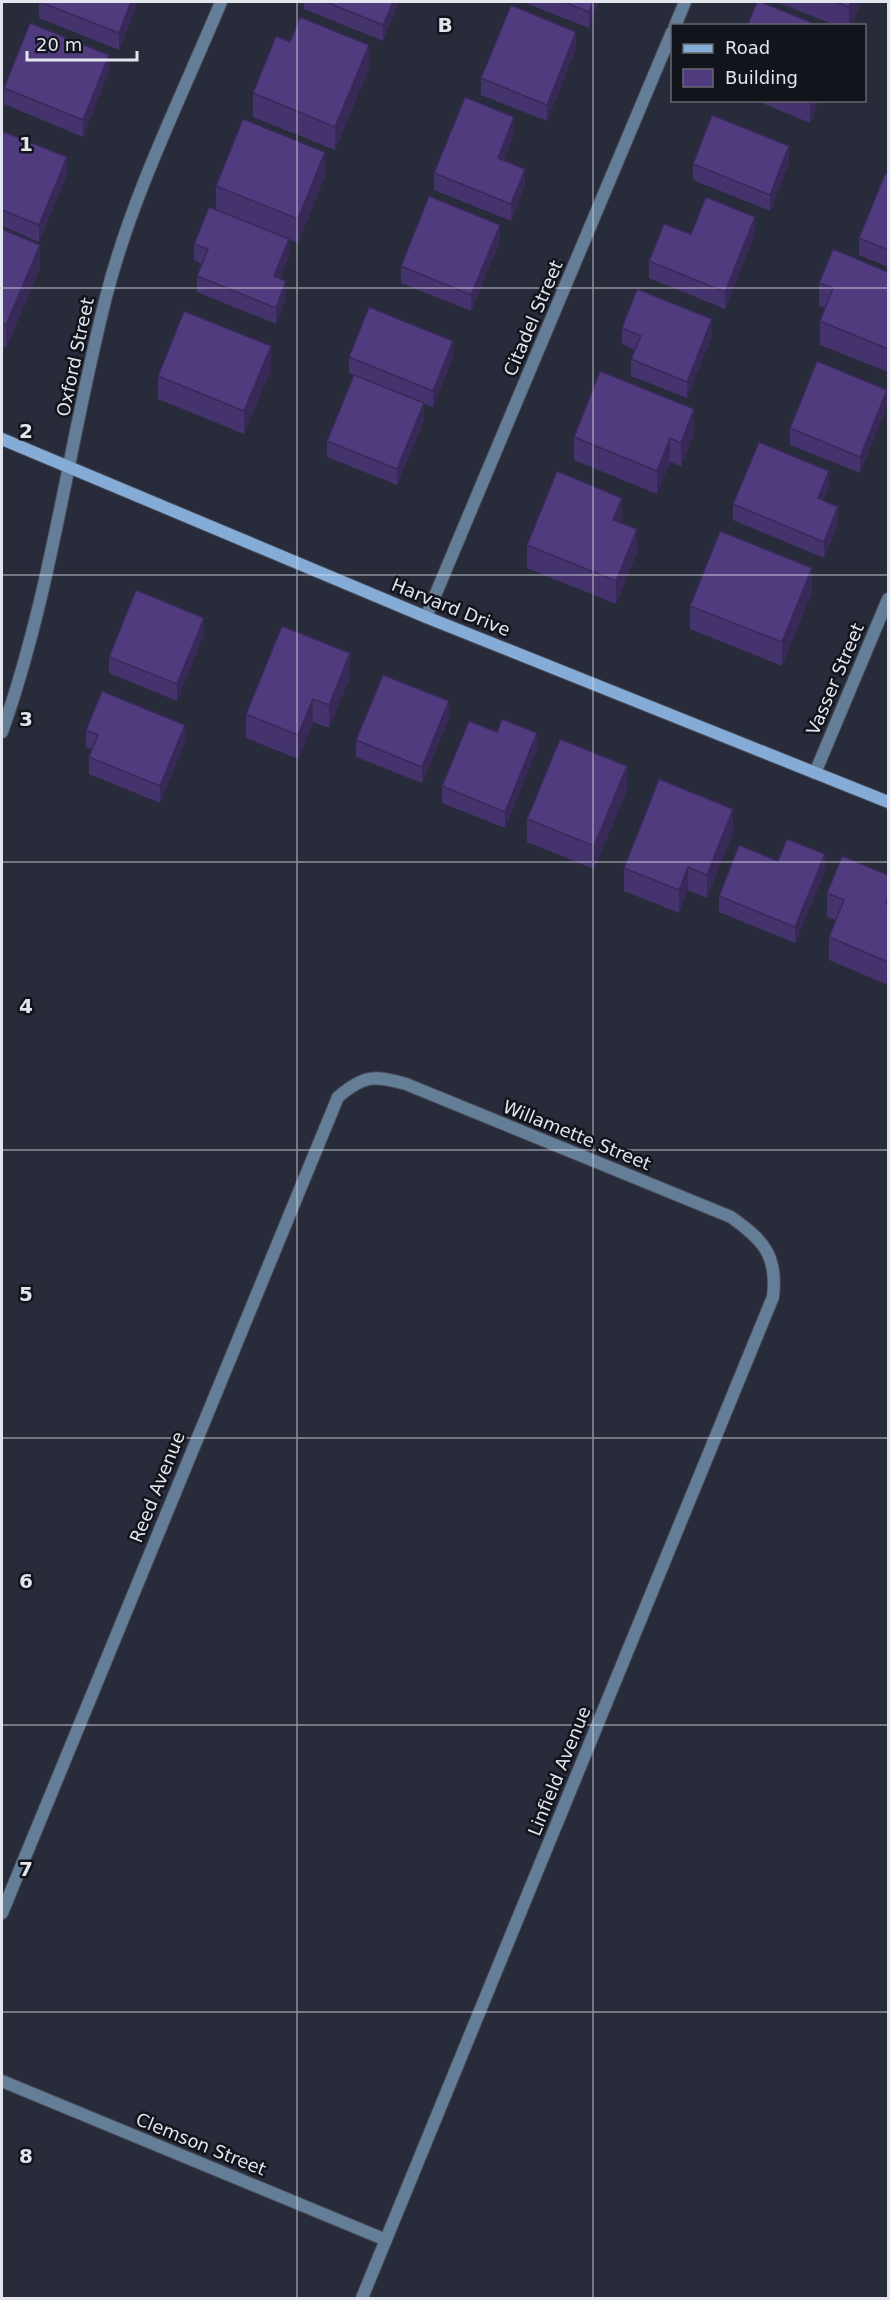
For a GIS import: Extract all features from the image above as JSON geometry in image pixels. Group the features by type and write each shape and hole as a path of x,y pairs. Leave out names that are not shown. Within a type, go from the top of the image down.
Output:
{"street":[{"name":"Oxford Street","path":"2,732 24,669 106,296 132,214 221,2"},
{"path":"676,24 686,2"},
{"name":"Citadel Street","path":"426,617 671,34"},
{"name":"Harvard Drive","path":"2,439 426,617 888,802"},
{"name":"Vasser Street","path":"815,773 888,599"},
{"name":"Willamette Street","path":"357,1081 379,1077 406,1084 731,1217 757,1236 770,1255"},
{"name":"Reed Avenue","path":"2,1913 327,1122 338,1097 357,1081"},
{"name":"Linfield Avenue","path":"362,2298 773,1297 776,1276 770,1255"},
{"name":"Clemson Street","path":"2,2081 386,2240"}],"building":[{"path":"40,2 131,2 119,33"},
{"path":"326,2 393,2 383,25"},
{"path":"564,2 593,2 589,12"},
{"path":"757,2 761,2 815,24 748,24"},
{"path":"835,2 852,2 849,7"},
{"path":"511,5 576,32 547,105 481,78"},
{"path":"300,17 369,45 335,127 253,93 276,36 290,42"},
{"path":"30,23 109,55 83,120 4,88"},
{"path":"465,97 514,117 498,158 525,169 511,204 434,173"},
{"path":"712,115 789,146 770,195 693,164"},
{"path":"243,119 325,152 298,219 216,186"},
{"path":"2,131 67,157 39,225 2,210"},
{"path":"885,174 888,175 888,250 859,238"},
{"path":"429,196 500,225 471,295 401,266"},
{"path":"706,197 755,217 725,292 649,261 664,224 691,234"},
{"path":"209,207 289,239 274,276 286,281 276,308 197,276 208,249 194,244"},
{"path":"2,229 40,245 6,325 2,323"},
{"path":"833,249 888,272 888,349 820,321 833,288 819,283"},
{"path":"637,289 712,319 687,382 631,359 641,336 622,328"},
{"path":"369,307 453,341 433,391 349,357"},
{"path":"184,311 271,346 244,411 158,376"},
{"path":"817,361 887,390 860,457 790,428"},
{"path":"600,371 694,409 681,443 670,438 657,471 574,437"},
{"path":"354,375 424,403 397,469 327,441"},
{"path":"759,442 829,471 818,498 838,507 824,542 733,504"},
{"path":"557,471 622,498 613,520 637,529 616,581 527,545"},
{"path":"720,531 812,568 782,642 690,606"},
{"path":"136,590 204,618 177,684 109,657"},
{"path":"282,626 350,653 329,705 313,699 298,735 246,714"},
{"path":"383,675 449,701 422,767 356,740"},
{"path":"102,691 185,725 160,786 89,757 98,735 86,730"},
{"path":"502,719 537,733 505,812 442,786 469,721 497,732"},
{"path":"560,739 627,766 594,846 527,819"},
{"path":"659,779 733,809 707,875 688,867 679,890 624,868"},
{"path":"787,839 825,854 795,927 719,896 739,845 778,861"},
{"path":"842,856 888,875 886,903 888,904 888,962 829,937 844,900 827,893"}]}
